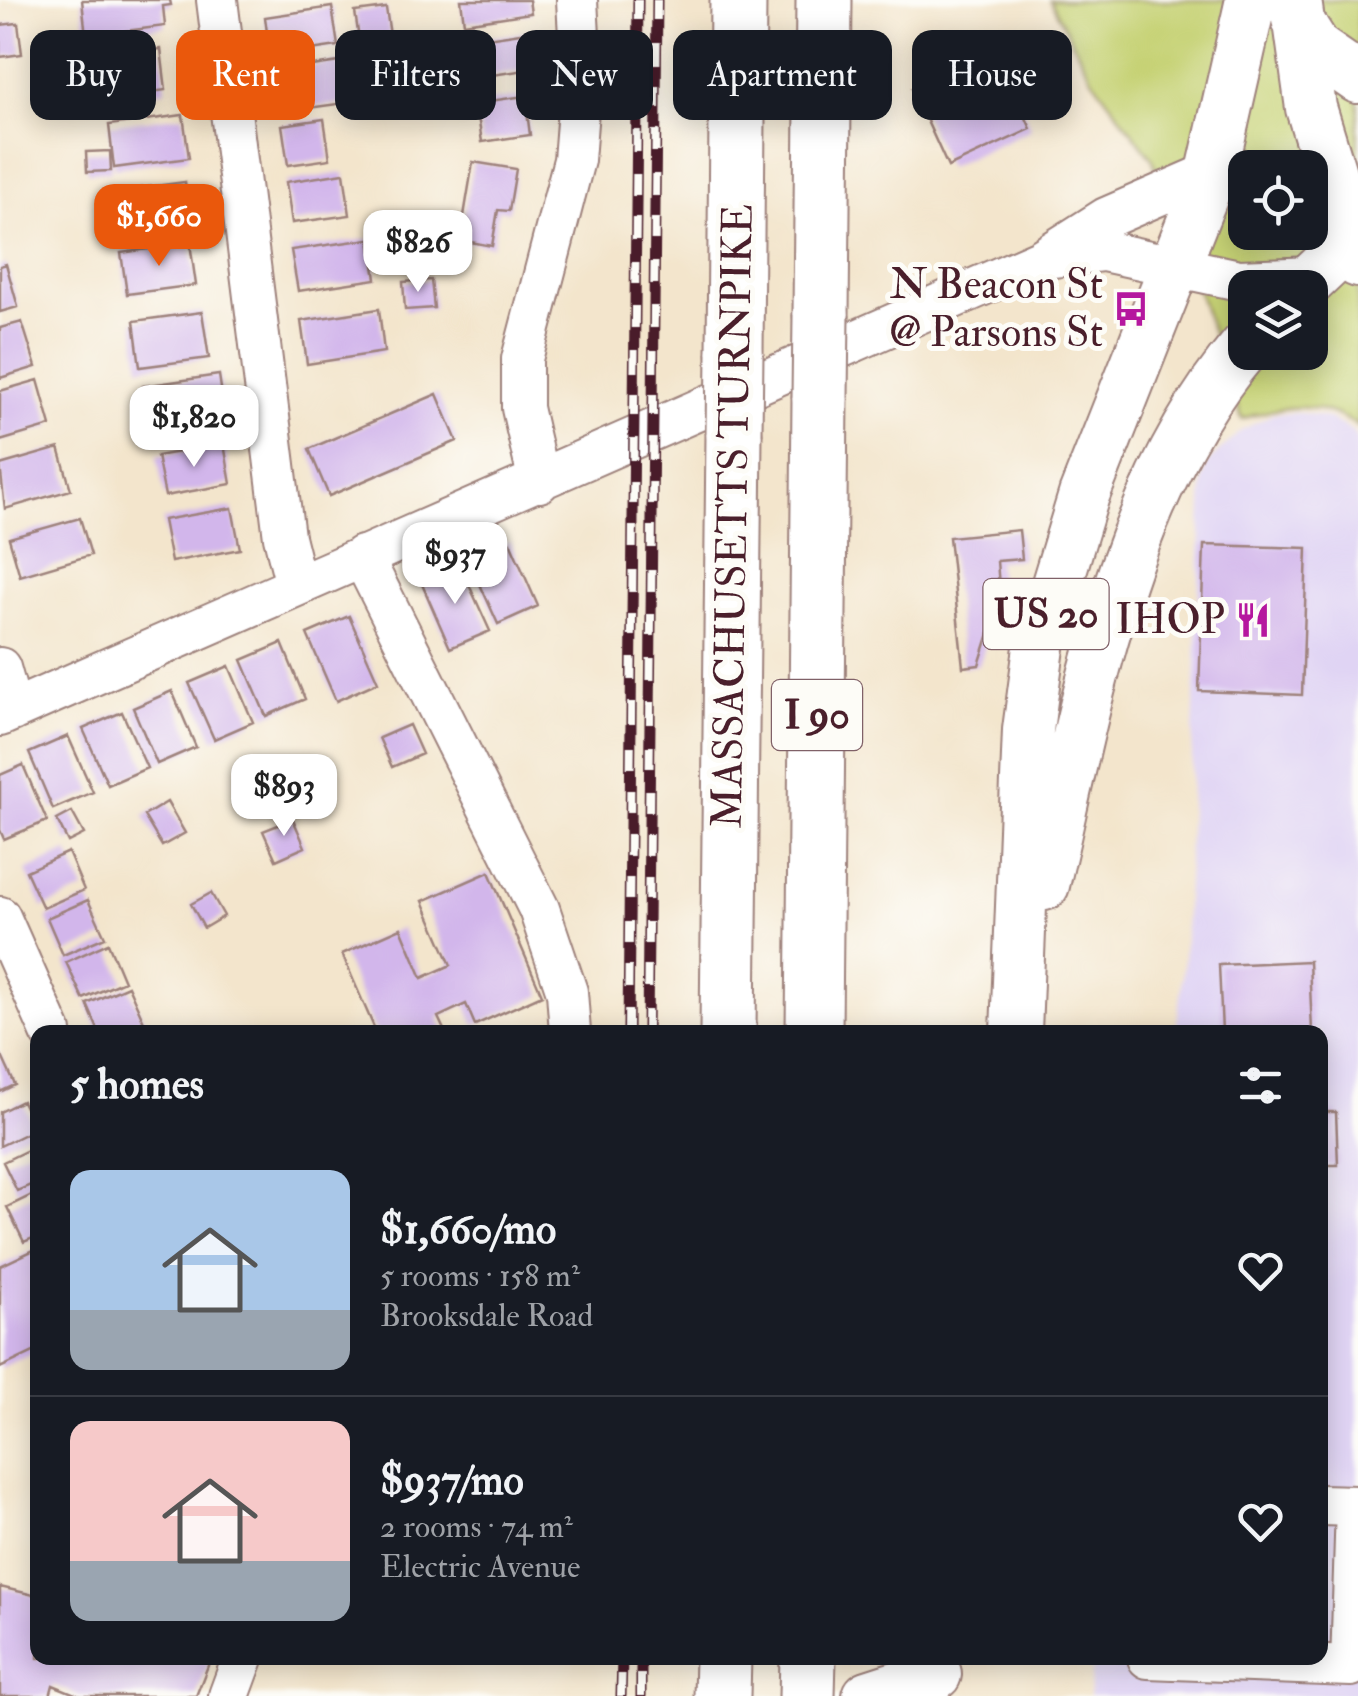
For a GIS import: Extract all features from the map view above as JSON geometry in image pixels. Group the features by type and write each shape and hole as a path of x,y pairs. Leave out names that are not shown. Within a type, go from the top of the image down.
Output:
{"highway":[{"name":"MASSACHUSETTS TURNPIKE","path":"728,1025 738,0"},
{"name":"MASSACHUSETTS TURNPIKE","path":"814,1025 824,0"},
{"path":"722,1665 722,1696"},
{"path":"808,1665 808,1696"}],"main road":[{"name":"US 20","path":"1017,1025 1028,730 1040,640 1084,494 1212,172 1232,98 1250,0"},
{"path":"1297,10 1316,49 1358,78"},
{"path":"1297,10 1336,260"},
{"name":"US 20","path":"1021,982 1087,700 1138,540 1188,427 1229,370"},
{"path":"868,1696 936,1676"}],"street":[{"path":"218,0 284,537 296,585"},
{"path":"538,482 522,408 522,359 574,160 581,72 577,0"},
{"path":"0,668 6,714 1040,260 1106,218 1212,172"},
{"path":"1040,260 1103,251 1250,281 1336,260"},
{"path":"362,556 499,852 557,955 567,992 569,1025"},
{"path":"0,917 48,1025"},
{"path":"1304,1665 1352,1666 1356,1506 1328,1505"},
{"path":"228,1696 240,1665"}],"shaded area":[{"path":"1273,414 1329,418 1352,431 1358,441 1358,1696 1089,1696 1092,1665 1328,1665 1328,1025 1177,1025 1184,959 1203,478 1207,463 1242,430"}],"green space":[{"path":"1050,0 1358,0 1358,427 1330,412 1302,408 1242,419 1153,160 1091,77 1072,41 1072,30 1066,30"}],"building":[{"path":"82,0 170,0 171,5 163,6 165,26 85,30"},
{"path":"461,0 529,0 531,13 464,23"},
{"path":"332,7 335,46 315,49 315,30 267,30 265,17"},
{"path":"386,8 389,30 358,30 355,12"},
{"path":"18,23 22,54 0,57 0,25"},
{"path":"516,34 516,71 496,74 496,37"},
{"path":"161,49 166,90 156,91 156,50"},
{"path":"335,63 335,104 315,107 315,66"},
{"path":"516,97 516,120 528,120 530,135 482,142 479,120 496,120 496,100"},
{"path":"176,116 176,120 184,120 189,158 114,168 109,125"},
{"path":"324,119 330,159 288,165 282,125"},
{"path":"927,120 1027,120 1031,129 948,167"},
{"path":"110,151 111,171 87,172 86,152"},
{"path":"473,162 516,169 509,211 498,210 492,246 460,240"},
{"path":"344,173 350,215 292,223 286,182"},
{"path":"185,182 190,225 124,234 118,191"},
{"path":"370,239 376,279 298,291 291,250"},
{"path":"190,243 196,285 127,294 121,253"},
{"path":"6,264 18,307 0,312 0,266"},
{"path":"431,280 434,308 405,310 403,282"},
{"path":"379,309 384,352 307,364 301,321"},
{"path":"202,312 209,358 140,367 134,321"},
{"path":"22,322 36,367 0,378 0,328"},
{"path":"219,375 225,415 149,426 143,386"},
{"path":"38,380 51,426 0,441 0,391"},
{"path":"437,394 457,441 329,496 309,449"},
{"path":"224,444 231,484 165,496 157,456"},
{"path":"59,448 71,490 5,509 0,465"},
{"path":"232,508 240,549 171,562 163,520"},
{"path":"80,518 91,555 20,576 9,538"},
{"path":"1019,530 1022,559 997,561 1000,599 979,665 963,667 949,537"},
{"path":"510,542 538,606 498,624 469,560"},
{"name":"IHOP","path":"1204,545 1307,548 1302,695 1199,691"},
{"path":"460,565 490,631 450,648 421,582"},
{"path":"349,616 378,682 336,701 307,634"},
{"path":"282,643 305,699 266,716 242,660"},
{"path":"229,666 253,722 214,739 189,683"},
{"path":"172,691 196,747 157,764 133,708"},
{"path":"122,712 147,768 108,785 83,729"},
{"path":"409,725 422,754 392,767 379,738"},
{"path":"68,736 93,792 53,809 29,753"},
{"path":"23,765 47,821 4,839 0,830 0,775"},
{"path":"167,802 185,833 162,846 144,816"},
{"path":"72,812 84,834 68,842 57,820"},
{"path":"293,819 305,847 276,860 263,831"},
{"path":"68,852 84,890 43,908 26,871"},
{"path":"489,872 542,995 475,1025 466,1004 438,1017 442,1025 373,1025 342,954 401,928 422,978 451,965 423,901"},
{"path":"211,893 224,916 204,928 191,904"},
{"path":"88,900 105,937 63,955 47,918"},
{"path":"108,943 124,981 83,999 66,962"},
{"path":"1309,961 1312,1025 1222,1025 1219,965"},
{"path":"128,986 145,1024 96,1025 87,1004"},
{"path":"0,1052 15,1085 0,1092"},
{"path":"22,1101 30,1118 30,1131 0,1146 0,1112"},
{"path":"1328,1112 1336,1112 1338,1165 1328,1165"},
{"path":"30,1149 30,1185 17,1191 3,1162"},
{"path":"30,1196 30,1239 24,1242 7,1207"},
{"path":"30,1252 30,1354 0,1368 0,1266"},
{"path":"0,1587 30,1594 30,1665 208,1665 196,1696 80,1696 53,1685 50,1696 0,1696"}],"railway":[{"path":"628,1025 638,0"},
{"path":"647,1025 657,0"},
{"path":"621,1696 622,1665"},
{"path":"641,1665 641,1696"}],"place":[{"name":"N Beacon St @ Parsons St","path":"1131,309"},
{"name":"IHOP","path":"1253,620"}]}
